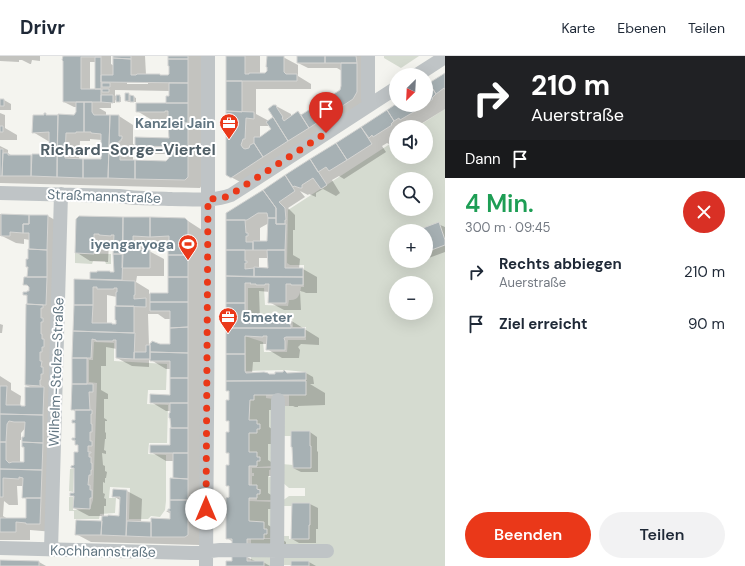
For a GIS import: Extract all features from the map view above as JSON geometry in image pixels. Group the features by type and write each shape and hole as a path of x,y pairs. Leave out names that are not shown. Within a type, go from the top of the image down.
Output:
{"street":[{"path":"206,566 208,56"},
{"path":"368,56 368,99 371,104"},
{"path":"428,68 445,57"},
{"name":"Straßmannstraße","path":"0,193 119,196 131,198 223,198 230,195 389,92"},
{"name":"Wilhelm-Stolze-Straße","path":"51,550 61,194"},
{"path":"277,566 278,400"},
{"name":"Kochhannstraße","path":"0,548 191,553 220,550 327,551"}],"shaded area":[{"path":"384,56 419,56 401,68 384,58"},
{"path":"445,109 445,566 309,566 309,561 291,561 291,565 282,565 282,536 289,536 289,539 309,539 310,503 293,503 292,506 282,506 282,501 289,496 305,496 305,488 289,488 282,482 282,464 293,465 293,468 311,468 311,447 291,436 282,436 282,406 289,406 289,395 306,394 306,372 285,370 246,371 245,336 263,342 264,352 287,352 288,340 306,340 306,327 293,327 292,317 248,316 248,288 264,288 265,305 288,306 289,300 295,300 299,295 301,287 304,287 304,265 290,265 287,263 288,210 389,145 389,164 433,164 433,120 428,120"},
{"path":"75,253 111,254 111,264 106,264 105,261 93,261 92,264 75,263"},
{"path":"94,342 114,343 114,361 167,364 166,390 148,390 147,404 168,405 167,443 149,443 148,454 166,455 166,501 165,510 160,517 151,516 148,519 129,519 130,488 110,487 109,498 116,498 115,513 100,514 99,519 74,519 74,511 69,511 69,497 73,497 73,510 90,509 93,500 97,383 89,382 89,360 93,360"},
{"path":"254,395 266,395 266,398 273,399 273,466 257,467 257,461 260,461 260,457 257,457 249,452 249,433 257,433 257,429 260,429 260,424 257,424 257,420 249,420 250,400"},
{"path":"252,468 273,468 269,470 269,477 273,477 273,500 257,500 257,494 260,494 261,489 257,489 257,485 252,485 252,476 254,476 254,473 252,473"},
{"path":"70,469 74,469 73,492 69,491"},
{"path":"249,501 273,502 273,538 264,538 264,522 249,521"},
{"path":"251,539 273,539 271,545 251,545"},
{"path":"251,554 270,554 273,566 264,566 251,561"}],"building":[{"path":"63,56 101,56 81,57 81,89 101,89 101,102 63,102"},
{"path":"113,56 131,56 131,59 113,58"},
{"path":"168,56 188,56 188,59 168,59"},
{"path":"226,56 245,56 245,74 249,74 265,73 267,71 267,56 284,56 284,72 286,74 297,74 297,81 226,81"},
{"path":"297,56 325,56 325,63 297,63"},
{"path":"325,56 356,56 357,63 325,63"},
{"path":"95,57 101,57 101,89 95,89"},
{"path":"113,58 131,59 131,75 168,75 168,59 188,59 188,83 101,82 101,75 113,75"},
{"path":"341,63 357,63 357,92 353,99 309,128 301,115 340,90"},
{"path":"445,73 445,89 444,88 436,94 433,89 433,80"},
{"path":"226,81 242,81 242,112 226,111"},
{"path":"102,83 110,83 110,87 102,87"},
{"path":"169,83 188,83 188,103 166,103 166,96 169,96"},
{"path":"102,89 109,89 109,92 102,92"},
{"path":"433,89 436,94 433,97"},
{"path":"125,93 129,93 129,101 125,101"},
{"path":"101,95 113,95 113,103 101,102"},
{"path":"116,95 120,95 120,102 116,102"},
{"path":"130,95 134,96 134,102 130,102"},
{"path":"0,99 4,99 4,106 0,106"},
{"path":"76,102 84,102 84,132 66,133 65,158 83,159 83,178 57,177 58,114 74,115 76,112"},
{"path":"84,102 92,102 92,112 94,115 110,115 108,178 83,178 83,159 101,159 101,134 84,132"},
{"path":"136,103 188,103 188,123 168,123 168,111 136,112"},
{"path":"273,105 276,105 284,121 298,111 309,128 288,141 268,109"},
{"path":"389,109 389,112 414,112 400,120 399,118 393,120 387,110"},
{"path":"387,110 393,120 389,120 389,127 369,138 361,127"},
{"path":"226,111 254,112 254,119 246,118 245,139 243,139 241,145 245,149 249,148 250,145 254,143 263,157 231,178 226,175"},
{"path":"44,113 46,113 46,115 58,115 57,154 49,154 49,132 32,133 33,115 44,115"},
{"path":"110,115 119,115 119,136 122,136 122,139 119,141 118,155 120,155 120,160 135,160 135,179 108,178"},
{"path":"273,117 288,141 263,157 254,143 254,137 260,137 271,129 266,122"},
{"path":"168,123 188,123 188,147 135,146 135,137 169,138"},
{"path":"0,126 3,126 3,132 0,132"},
{"path":"361,127 372,144 347,160 336,143"},
{"path":"336,143 347,160 329,171 326,167 318,172 310,159"},
{"path":"169,147 188,147 188,177 185,180 135,179 135,160 166,161 169,158"},
{"path":"0,149 3,149 2,176 0,176"},
{"path":"3,153 8,153 8,155 31,155 31,176 2,176"},
{"path":"32,154 57,154 57,177 31,176"},
{"path":"310,159 327,185 321,189 313,178 302,185 302,188 293,187 285,175"},
{"path":"285,175 295,191 279,202 285,208 286,220 285,224 276,224 276,208 263,190"},
{"path":"263,190 276,208 276,218 268,218 267,213 258,213 247,220 226,220 226,213"},
{"path":"1,214 29,215 29,224 23,224 23,233 10,232 10,236 1,236"},
{"path":"29,215 48,215 47,250 29,249 29,233 23,233 23,224 29,224"},
{"path":"79,216 123,217 123,254 113,254 114,235 99,234 94,234 94,254 75,253 76,219"},
{"path":"123,217 150,217 150,237 133,236 133,249 150,250 150,268 122,268"},
{"path":"150,217 185,218 188,221 188,255 168,255 169,236 150,237"},
{"path":"268,218 276,218 276,224 286,224 285,250 253,250 253,241 267,241"},
{"path":"226,220 245,220 246,233 248,233 248,236 246,236 246,242 253,242 253,250 226,250"},
{"path":"439,222 445,240 445,245 433,249 433,224"},
{"path":"28,249 47,250 47,277 27,277 28,267 26,267 26,259 28,259"},
{"path":"226,250 245,250 245,261 247,261 247,263 245,263 245,269 254,268 254,277 226,276"},
{"path":"267,250 285,250 285,268 303,268 303,277 254,277 254,267 268,268"},
{"path":"113,254 123,254 122,280 90,279 90,272 114,272"},
{"path":"168,255 188,255 188,277 168,277"},
{"path":"226,276 303,277 303,285 286,284 286,303 268,303 269,284 256,285 245,283 245,303 226,303"},
{"path":"24,277 47,277 46,305 27,304 27,295 23,295 23,292 29,291 29,287 27,285 23,285"},
{"path":"168,277 188,277 188,302 150,302 150,293 168,293"},
{"path":"74,279 135,281 134,299 146,298 146,307 116,306 117,288 97,289 97,287 93,287 93,305 74,305"},
{"path":"150,302 188,302 188,327 170,328 170,311 150,311"},
{"path":"226,303 245,303 245,320 290,319 291,328 226,328"},
{"path":"26,304 43,305 43,308 41,308 41,318 43,318 43,322 41,322 41,334 42,339 44,339 44,347 42,347 42,352 40,352 40,361 42,361 41,367 43,367 43,374 41,374 40,380 41,386 25,385"},
{"path":"74,305 93,305 92,323 112,324 116,324 115,306 134,306 134,333 73,331"},
{"path":"188,327 188,353 150,352 150,343 152,341 160,344 170,344 170,328"},
{"path":"226,328 305,328 305,337 284,338 285,350 266,350 267,336 245,336 245,354 226,354"},
{"path":"73,331 135,333 134,359 116,358 116,340 96,341 92,339 91,358 72,358"},
{"path":"146,345 150,345 150,359 134,359 134,352 146,352"},
{"path":"150,352 188,353 188,378 170,378 170,361 150,361"},
{"path":"226,354 245,354 246,373 264,372 275,374 275,372 283,372 284,370 287,373 306,372 306,380 226,381"},
{"path":"72,358 87,358 87,384 72,384"},
{"path":"170,378 188,378 188,403 150,403 150,394 170,395"},
{"path":"226,381 306,381 306,395 254,395 254,400 250,400 249,420 257,420 257,424 260,424 260,429 257,429 257,433 249,433 249,452 257,452 257,457 260,457 260,461 257,461 257,466 249,466 249,485 257,485 257,489 260,490 260,494 257,494 257,498 249,498 249,521 264,522 264,529 267,529 267,534 264,534 264,539 247,539 247,545 232,544 232,539 226,539 226,498 229,497 229,486 226,486 226,465 229,465 229,453 226,453 226,432 229,432 229,421 226,421 226,400 229,400 229,391 226,391"},
{"path":"72,384 93,384 93,392 89,392 90,410 71,410"},
{"path":"0,386 7,386 6,405 21,406 25,406 25,387 44,387 43,415 0,414"},
{"path":"170,403 188,403 188,428 171,428 169,418"},
{"path":"75,410 92,410 92,432 90,432 90,441 92,441 92,446 88,446 88,452 91,452 89,453 89,457 91,457 92,463 92,470 91,475 89,475 88,485 90,485 90,490 92,490 90,509 73,508 74,496 70,496 70,493 74,493 74,468 71,468 71,466 74,465 74,452 78,452 78,445 75,445 75,440 72,440 72,438 75,438 75,423 72,423 72,420 75,420"},
{"path":"0,414 43,415 43,443 22,442 22,437 24,437 25,422 9,421 7,424 6,442 0,442"},
{"path":"170,428 188,428 188,453 150,453 150,445 170,445"},
{"path":"291,431 310,431 311,468 293,468"},
{"path":"0,442 6,442 6,460 9,463 24,462 24,447 22,447 22,442 43,443 42,470 0,469"},
{"path":"173,453 188,453 188,479 173,478"},
{"path":"0,469 42,470 41,498 22,498 23,478 19,477 19,479 3,478 3,497 0,497"},
{"path":"170,478 188,479 188,500 170,500"},
{"path":"113,489 127,490 126,536 101,535 102,516 119,516 120,497 112,497"},
{"path":"26,498 41,498 40,524 16,522 16,532 0,532 0,518 26,518"},
{"path":"170,500 188,500 188,535 185,537 151,537 151,518 170,519 170,511 168,511 168,509 170,509"},
{"path":"292,503 310,503 309,539 291,539"},
{"path":"76,520 102,521 101,535 75,535"},
{"path":"127,521 151,522 151,537 126,536"},
{"path":"232,556 247,556 247,561 264,561 264,566 226,566 226,561 232,561"},
{"path":"0,560 39,561 39,566 0,566"},
{"path":"291,561 309,561 309,566 291,566"}],"place":[{"name":"Kanzlei Jain","path":"229,140"},
{"name":"iyengaryoga","path":"188,261"},
{"name":"5meter","path":"228,334"}],"district":[{"name":"Richard-Sorge-Viertel","path":"128,149"}],"route":[{"path":"206,509 208,199 223,198 230,195 326,133"}]}
